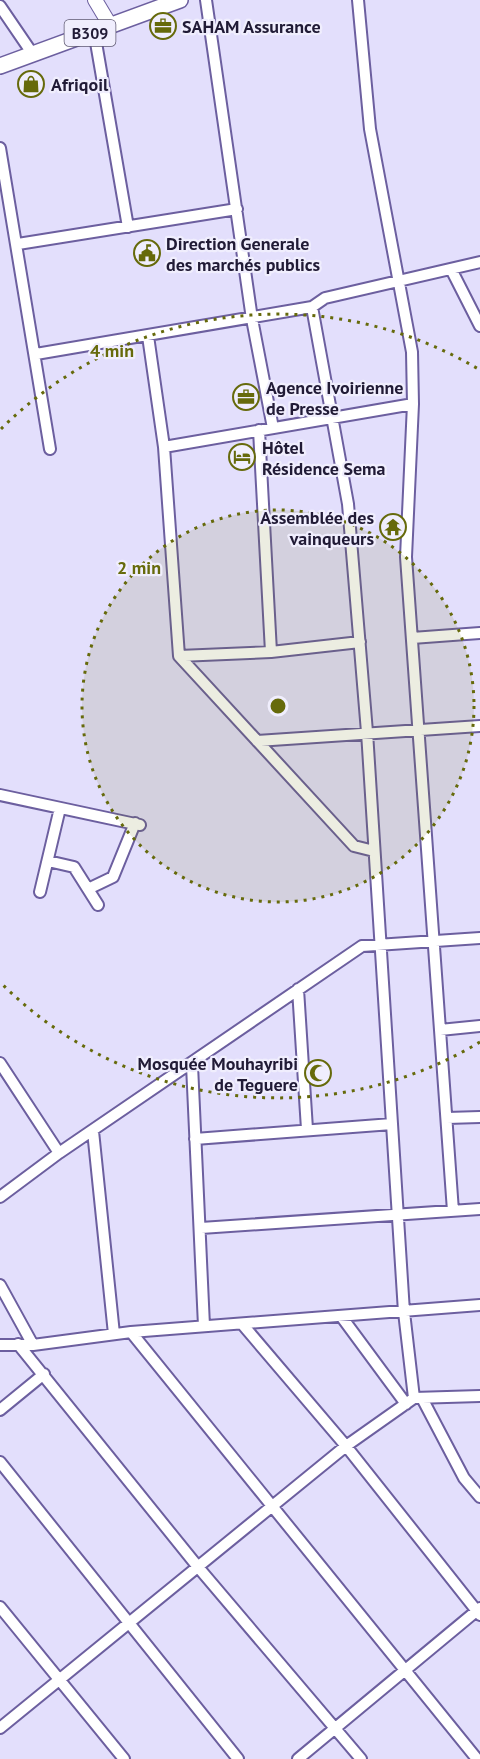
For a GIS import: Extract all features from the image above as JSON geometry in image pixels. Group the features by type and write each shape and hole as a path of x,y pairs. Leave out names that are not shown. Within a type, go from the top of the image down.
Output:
{"main road":[{"name":"B309","path":"0,66 180,0"}],"street":[{"path":"95,0 110,25"},
{"path":"206,0 252,319 273,428"},
{"path":"358,0 370,129 412,352 413,404 406,557 453,1211"},
{"path":"0,6 32,53"},
{"path":"94,32 128,226"},
{"path":"0,148 18,244 50,449"},
{"path":"18,244 237,209"},
{"path":"36,354 312,307 324,298 480,262"},
{"path":"451,269 480,324"},
{"path":"312,307 348,504 367,732 404,1312 414,1401"},
{"path":"148,336 164,447 179,656 354,846 374,851"},
{"path":"164,447 413,404"},
{"path":"260,430 272,652"},
{"path":"412,638 480,633"},
{"path":"179,656 272,652 360,642"},
{"path":"257,741 480,726"},
{"path":"0,795 138,824 113,877 88,889"},
{"path":"40,892 60,808"},
{"path":"48,861 74,867 98,905"},
{"path":"0,1197 59,1153 192,1065 362,946 480,938"},
{"path":"298,989 307,1129"},
{"path":"440,1030 480,1026"},
{"path":"0,1063 59,1153"},
{"path":"192,1065 204,1326"},
{"path":"447,1118 480,1117"},
{"path":"195,1139 392,1124"},
{"path":"93,1131 114,1334"},
{"path":"201,1228 480,1209"},
{"path":"0,1285 33,1345"},
{"path":"0,1345 33,1345 131,1332 480,1305"},
{"path":"341,1316 414,1401 464,1478 480,1497"},
{"path":"243,1325 346,1446 479,1611 298,1759"},
{"path":"131,1332 477,1759"},
{"path":"18,1344 198,1567 336,1726 361,1759"},
{"path":"0,1410 44,1374"},
{"path":"0,1728 346,1446 414,1401 480,1396"},
{"path":"0,1462 238,1759"},
{"path":"0,1608 124,1759"}],"place":[{"name":"SAHAM Assurance","path":"163,26"},
{"name":"Afriqoil","path":"31,84"},
{"name":"Direction Generale des marchés publics","path":"147,253"},
{"name":"Agence Ivoirienne de Presse","path":"246,397"},
{"name":"Hôtel Résidence Sema","path":"242,457"},
{"name":"Assemblée des vainqueurs","path":"393,527"},
{"name":"Mosquée Mouhayribi de Teguere","path":"318,1073"}]}
